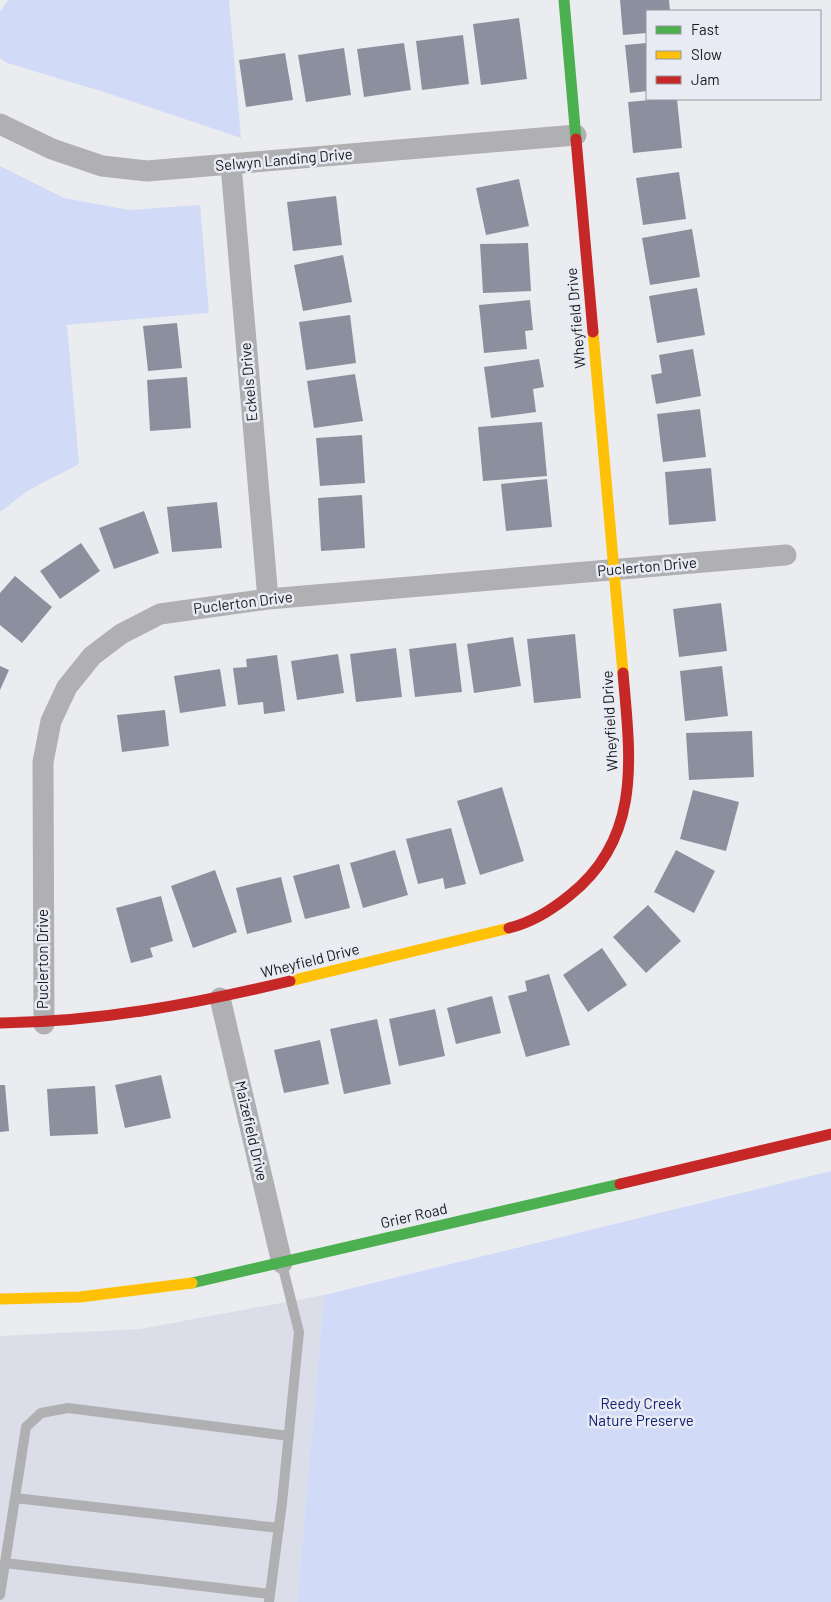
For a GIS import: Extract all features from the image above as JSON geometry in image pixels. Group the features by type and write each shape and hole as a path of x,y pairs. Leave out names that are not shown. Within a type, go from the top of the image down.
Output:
{"street":[{"name":"Wheyfield Drive","path":"0,1023 44,1024 142,1014 220,998 513,927 555,907 588,881 613,846 626,802 630,755 612,570 564,0"},
{"name":"Selwyn Landing Drive","path":"0,124 52,149 102,166 147,171 576,135"},
{"name":"Eckels Drive","path":"230,165 268,599"},
{"name":"Puclerton Drive","path":"44,1024 43,762 52,721 67,687 92,656 114,639 160,614 268,599 786,555"},
{"name":"Maizefield Drive","path":"220,998 282,1263"},
{"name":"Grier Road","path":"0,1299 39,1300 145,1292 211,1280 831,1134"}],"lane":[{"path":"5,1563 270,1598 299,1332 282,1263"},
{"path":"0,1595 26,1428 41,1413 68,1408 289,1436"},
{"path":"15,1498 279,1528"}],"shaded area":[{"path":"324,1295 297,1602 0,1602 0,1336 140,1329"}],"green space":[{"path":"8,0 229,0 241,138 107,93 7,63 0,58 0,12"},
{"path":"0,166 64,198 129,210 200,205 209,313 67,325 79,464 29,490 0,512"},
{"name":"Reedy Creek Nature Preserve","path":"831,1171 831,1602 297,1602 324,1295"}],"building":[{"path":"620,0 669,0 670,10 646,10 646,33 623,35"},
{"path":"519,18 527,79 481,85 473,24"},
{"path":"463,35 469,84 422,90 416,41"},
{"path":"404,43 411,90 364,97 357,49"},
{"path":"646,43 646,91 630,93 625,45"},
{"path":"344,48 351,95 306,102 298,55"},
{"path":"285,53 293,100 246,107 239,60"},
{"path":"677,100 682,148 633,153 628,102"},
{"path":"679,172 686,219 643,225 636,178"},
{"path":"519,179 529,226 486,235 476,188"},
{"path":"336,196 342,245 293,251 287,202"},
{"path":"692,229 700,277 650,285 642,238"},
{"path":"528,243 531,291 483,293 480,244"},
{"path":"343,255 352,302 303,311 294,265"},
{"path":"697,288 705,335 657,343 649,296"},
{"path":"530,300 533,330 525,331 527,349 484,353 479,305"},
{"path":"350,315 356,363 306,370 299,322"},
{"path":"177,323 182,368 148,371 143,326"},
{"path":"693,349 701,396 656,404 651,375 662,373 659,355"},
{"path":"539,359 544,387 533,389 536,412 491,418 484,367"},
{"path":"355,374 363,421 314,428 307,381"},
{"path":"187,377 191,428 150,431 147,380"},
{"path":"700,409 706,457 663,462 657,414"},
{"path":"542,422 547,476 483,481 478,427"},
{"path":"362,435 365,483 320,486 316,438"},
{"path":"711,468 716,521 669,525 665,472"},
{"path":"547,479 552,527 506,531 501,484"},
{"path":"362,495 365,548 321,551 318,498"},
{"path":"217,502 222,548 172,552 167,507"},
{"path":"144,511 159,553 114,569 99,528"},
{"path":"81,543 100,571 60,599 40,571"},
{"path":"15,576 52,607 22,643 0,625 0,593"},
{"path":"721,603 727,651 679,657 673,609"},
{"path":"575,634 581,698 534,703 527,639"},
{"path":"513,637 521,686 474,693 467,644"},
{"path":"456,643 462,692 415,697 409,649"},
{"path":"396,648 402,697 356,702 350,654"},
{"path":"338,654 344,693 297,700 291,661"},
{"path":"277,655 285,711 264,714 263,702 238,705 233,668 247,667 246,659"},
{"path":"0,666 9,670 0,690"},
{"path":"722,666 728,716 685,721 680,671"},
{"path":"220,669 226,706 180,713 174,676"},
{"path":"165,710 169,746 122,752 117,715"},
{"path":"752,731 754,777 689,780 686,733"},
{"path":"502,787 524,861 480,875 457,801"},
{"path":"693,790 739,802 726,851 680,839"},
{"path":"451,828 466,884 445,889 443,878 418,884 406,839"},
{"path":"395,850 408,895 363,908 350,863"},
{"path":"676,850 715,871 694,913 654,892"},
{"path":"339,864 350,908 305,919 293,876"},
{"path":"215,870 237,932 193,948 171,886"},
{"path":"281,877 292,922 247,934 236,888"},
{"path":"161,896 173,941 150,948 153,957 131,963 116,908"},
{"path":"648,905 681,941 646,973 613,937"},
{"path":"602,948 627,985 588,1012 563,975"},
{"path":"549,974 570,1045 526,1057 508,996 527,991 525,981"},
{"path":"492,996 501,1033 456,1044 447,1008"},
{"path":"435,1009 445,1056 399,1066 389,1019"},
{"path":"377,1019 391,1084 344,1094 330,1029"},
{"path":"320,1040 329,1084 284,1093 274,1050"},
{"path":"161,1075 171,1118 125,1128 115,1085"},
{"path":"0,1085 5,1085 9,1131 0,1132"},
{"path":"95,1086 98,1134 50,1136 47,1089"}],"traffic: fast":[{"path":"564,0 576,139"},
{"path":"192,1283 620,1184"}],"traffic: slow":[{"path":"593,332 623,673"},
{"path":"290,981 509,928"},
{"path":"0,1299 80,1297 192,1283"}],"traffic: jam":[{"path":"576,139 593,332"},
{"path":"509,928 541,915 570,895 594,872 610,848 621,821 629,764 623,673"},
{"path":"0,1023 74,1019 146,1010 290,981"},
{"path":"620,1184 831,1134"}]}
